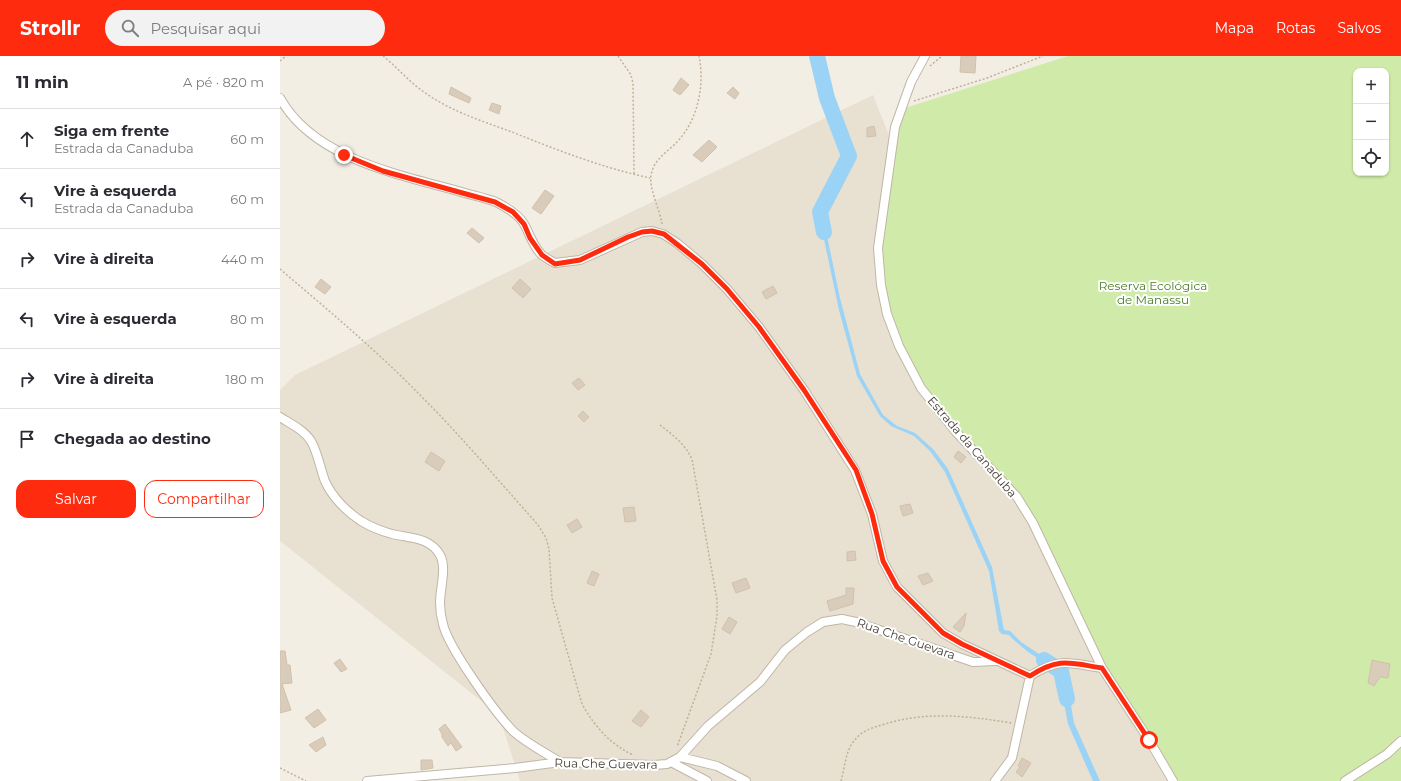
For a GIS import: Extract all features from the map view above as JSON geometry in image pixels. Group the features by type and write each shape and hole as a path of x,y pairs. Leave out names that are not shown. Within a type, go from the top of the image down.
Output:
{"street":[{"name":"Estrada da Canaduba","path":"925,56 911,82 894,127 878,248 881,285 887,314 899,346 921,388 956,432 1017,497 1033,523 1102,668 1149,740 1173,781"},
{"path":"280,98 295,119 324,143 344,155 383,171 495,202 513,212 524,224 530,238 542,255 555,264 580,260 605,247 642,232 652,231 664,234 702,264 727,289 759,327 813,403 856,470 872,514 883,561 897,587 943,633 962,644 1030,676"},
{"path":"280,417 302,431 311,440 326,482 335,498 346,509 360,520 376,529 416,538 433,546 441,556 443,569 440,604 443,625 452,645 499,715 515,732 531,745 560,762"},
{"name":"Rua Che Guevara","path":"367,781 515,768 560,762 654,765 671,762 680,757 708,726 760,682 785,650 807,632 823,622 842,619 856,622 973,662 998,661"},
{"path":"995,781 1012,758 1030,676 1044,667 1054,663 1067,662 1102,668"},
{"path":"1345,781 1387,754 1401,741"},
{"path":"680,757 717,766 746,781"},
{"path":"671,762 707,781"}],"path":[{"path":"280,61 286,56"},
{"path":"383,56 424,93 445,105 541,143 634,175 650,178"},
{"path":"618,56 631,75 633,83 634,175"},
{"path":"664,234 658,205 650,178 653,168 660,157 677,142 687,130 695,112 700,87 699,56"},
{"path":"902,104 987,78 1042,56"},
{"path":"280,269 350,328 418,393 464,440 538,525 546,538 549,549 552,598 582,704 590,719 604,735 622,750 638,757"},
{"path":"660,425 688,449 692,459 717,600 717,616 711,654 678,740 677,750 680,757"},
{"path":"841,781 846,767 848,751 853,741 864,730 900,720 922,716 969,716 1019,724"},
{"path":"280,768 306,781"}],"shaded area":[{"path":"873,95 1101,671 1167,781 520,781 499,715 280,541 280,390 295,375"}],"green space":[{"name":"Reserva Ecológica de Manassu","path":"1068,56 1401,56 1401,781 1175,781 1102,666 1037,525 922,385 905,353 889,313 883,283 881,248 899,128 905,108"}],"water":[{"path":"818,211 822,212 840,298 860,374 883,415 897,426 915,433 933,449 948,469 992,567 1004,630 1010,631 1021,642 1066,672 1052,667 1028,652 1009,635 1002,634 999,631 989,571 945,472 930,451 914,436 891,426 880,416 857,376 839,310"},
{"path":"1066,677 1074,723 1100,781 1093,781 1068,724 1059,678"}],"building":[{"path":"961,56 976,56 975,73 960,72"},
{"path":"681,78 689,85 680,95 673,90"},
{"path":"451,87 471,98 469,103 449,94"},
{"path":"733,87 739,93 735,99 727,93"},
{"path":"492,103 501,106 499,114 489,110"},
{"path":"874,126 876,136 867,137 867,128"},
{"path":"709,140 717,147 702,162 693,155"},
{"path":"545,190 554,196 541,214 532,208"},
{"path":"472,228 484,238 479,243 467,233"},
{"path":"321,279 331,287 325,294 315,287"},
{"path":"520,279 531,289 523,298 512,288"},
{"path":"773,286 777,293 766,299 762,292"},
{"path":"579,378 585,385 578,390 572,383"},
{"path":"583,411 589,417 584,422 578,416"},
{"path":"958,451 966,457 961,463 954,457"},
{"path":"431,452 445,461 439,471 425,462"},
{"path":"910,504 913,513 903,516 900,506"},
{"path":"634,507 636,521 625,522 623,508"},
{"path":"577,519 582,527 572,533 567,525"},
{"path":"855,551 856,560 847,561 847,552"},
{"path":"592,571 599,574 594,586 587,583"},
{"path":"928,573 933,581 923,585 918,576"},
{"path":"746,578 750,588 736,593 732,583"},
{"path":"846,588 854,588 853,604 830,611 827,601 846,595"},
{"path":"966,613 964,626 960,632 953,627"},
{"path":"729,617 737,622 730,634 722,629"},
{"path":"280,651 285,651 287,665 290,665 292,683 282,684 291,710 280,713"},
{"path":"340,659 347,669 341,672 334,663"},
{"path":"1372,660 1390,664 1388,678 1380,677 1374,686 1368,683"},
{"path":"318,709 326,720 314,728 305,718"},
{"path":"641,710 649,717 641,727 632,721"},
{"path":"445,724 462,747 456,751 451,743 448,746 442,737 439,729"},
{"path":"323,737 326,745 316,752 309,745"},
{"path":"1022,758 1031,763 1022,777 1016,772 1020,767 1018,766"},
{"path":"421,760 432,760 433,768 421,770"}],"waterway":[{"path":"817,56 827,98 849,156 820,212 824,232"},
{"path":"1044,660 1061,671 1067,699"}],"route":[{"path":"344,155 383,171 495,202 513,212 524,224 530,238 542,255 555,264 580,260 605,247 642,232 652,231 664,234 702,264 727,289 759,327 804,390 856,470 872,514 883,561 897,587 912,603 943,633 962,644 1030,676 1044,667 1054,663 1067,662 1102,668 1149,740"}]}
